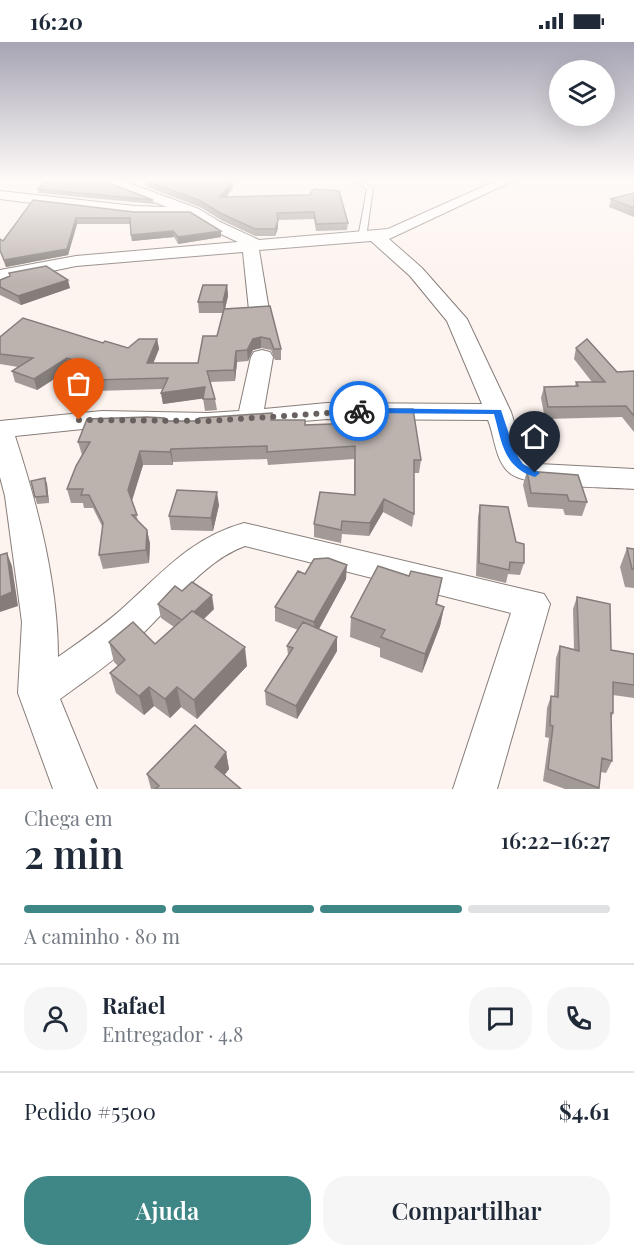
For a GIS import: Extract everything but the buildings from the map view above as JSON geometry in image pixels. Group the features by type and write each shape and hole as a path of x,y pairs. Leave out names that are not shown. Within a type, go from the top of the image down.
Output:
{"street":[{"path":"197,214 253,244"},
{"path":"0,276 76,261 253,244 391,234 435,214"},
{"path":"369,237 416,272 457,319 498,412 510,452 520,467 541,474 634,479"},
{"path":"253,244 259,310"},
{"path":"250,417 262,357"},
{"path":"75,789 38,693 40,622 20,496 0,430 57,422 102,419 208,421 327,411 498,412"},
{"path":"38,693 122,632 157,600 174,579 216,546 244,534 532,604 475,789"}],"lane":[{"path":"369,214 369,237"}],"way so far":[{"path":"79,420 208,421 327,411 359,411"}],"route":[{"path":"359,411 474,410 498,412 510,452 520,467 535,473"}]}
